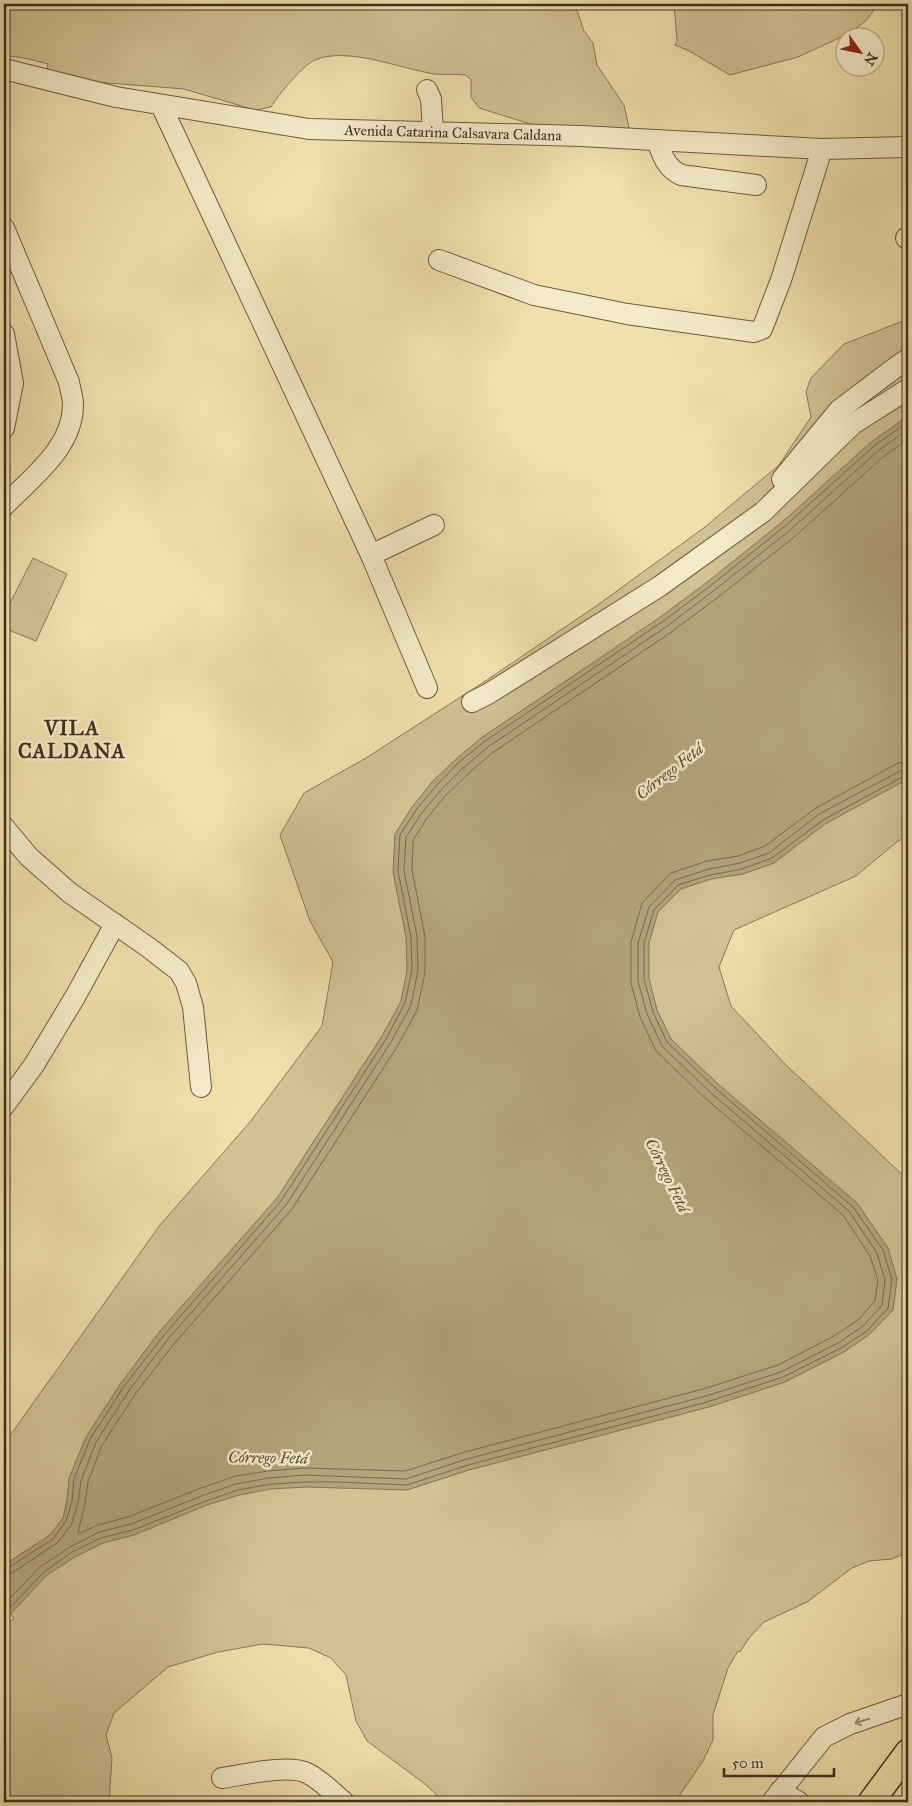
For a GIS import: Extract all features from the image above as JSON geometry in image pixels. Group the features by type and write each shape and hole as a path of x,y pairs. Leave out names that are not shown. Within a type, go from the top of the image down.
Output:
{"main road":[{"path":"871,1802 908,1752"},
{"path":"891,1802 908,1778"}],"street":[{"name":"Avenida Catarina Calsavara Caldana","path":"4,69 116,97 310,129 581,136 822,149 908,146"},
{"path":"427,90 431,99 433,132"},
{"path":"161,105 371,556 427,688"},
{"path":"657,140 666,164 674,172 681,175 756,185"},
{"path":"439,260 534,296 628,314 754,332 762,329 781,280 822,149"},
{"path":"4,228 69,382 73,404 70,425 61,444 46,464 4,506"},
{"path":"4,334 13,383 4,428"},
{"path":"734,533 800,459 839,410 908,359"},
{"path":"472,702 488,694 660,586 734,533 763,512 853,424 908,389"},
{"path":"371,556 434,525"},
{"path":"4,827 29,857 70,893 148,947 179,972 186,982 193,1007 200,1087"},
{"path":"4,1106 34,1065 75,997 115,924"},
{"path":"798,1802 776,1797 824,1738 850,1724 881,1715 908,1704"},
{"path":"222,1778 290,1769 306,1773 344,1802"}],"shaded area":[{"path":"4,4 575,4 584,31 593,43 597,65 624,105 629,127 628,130 537,126 479,108 471,97 471,80 466,75 435,74 358,57 328,56 315,60 291,81 271,107 255,110 184,89 96,82 47,69 48,64 21,57 4,56"},
{"path":"674,4 878,4 866,21 856,28 834,28 834,40 798,57 730,75 675,45 677,41"},
{"path":"908,319 908,837 898,841 856,876 734,930 719,967 731,1006 786,1065 908,1180 908,1552 892,1559 869,1561 852,1568 807,1602 764,1622 749,1638 740,1652 738,1651 728,1668 713,1715 713,1740 703,1761 675,1802 444,1802 425,1784 367,1741 356,1721 346,1675 331,1658 309,1648 263,1644 218,1652 168,1667 114,1713 106,1735 112,1758 109,1802 4,1802 4,1625 14,1619 4,1601 4,1444 160,1225 250,1122 322,1026 333,962 310,921 280,835 304,793 366,758 487,680 599,604 705,527 779,465 811,417 806,392 811,378 844,344"},
{"path":"33,558 67,574 36,641 4,628 4,615"}],"water":[{"name":"Córrego Fetá","path":"908,416 908,779 825,824 774,863 743,874 711,879 681,889 658,912 649,943 649,978 657,1010 671,1039 718,1084 857,1203 888,1248 897,1279 893,1310 870,1334 844,1352 785,1382 709,1407 469,1470 407,1490 306,1487 271,1489 239,1495 207,1505 134,1535 103,1543 75,1557 47,1575 4,1621 4,1565 50,1535 63,1518 69,1478 86,1437 121,1383 160,1331 277,1198 382,1036 401,1001 407,970 406,937 393,872 395,834 412,807 432,782 481,738 659,618 706,583 781,523 871,442"}],"district":[{"name":"VILA CALDANA","path":"72,740"}]}
